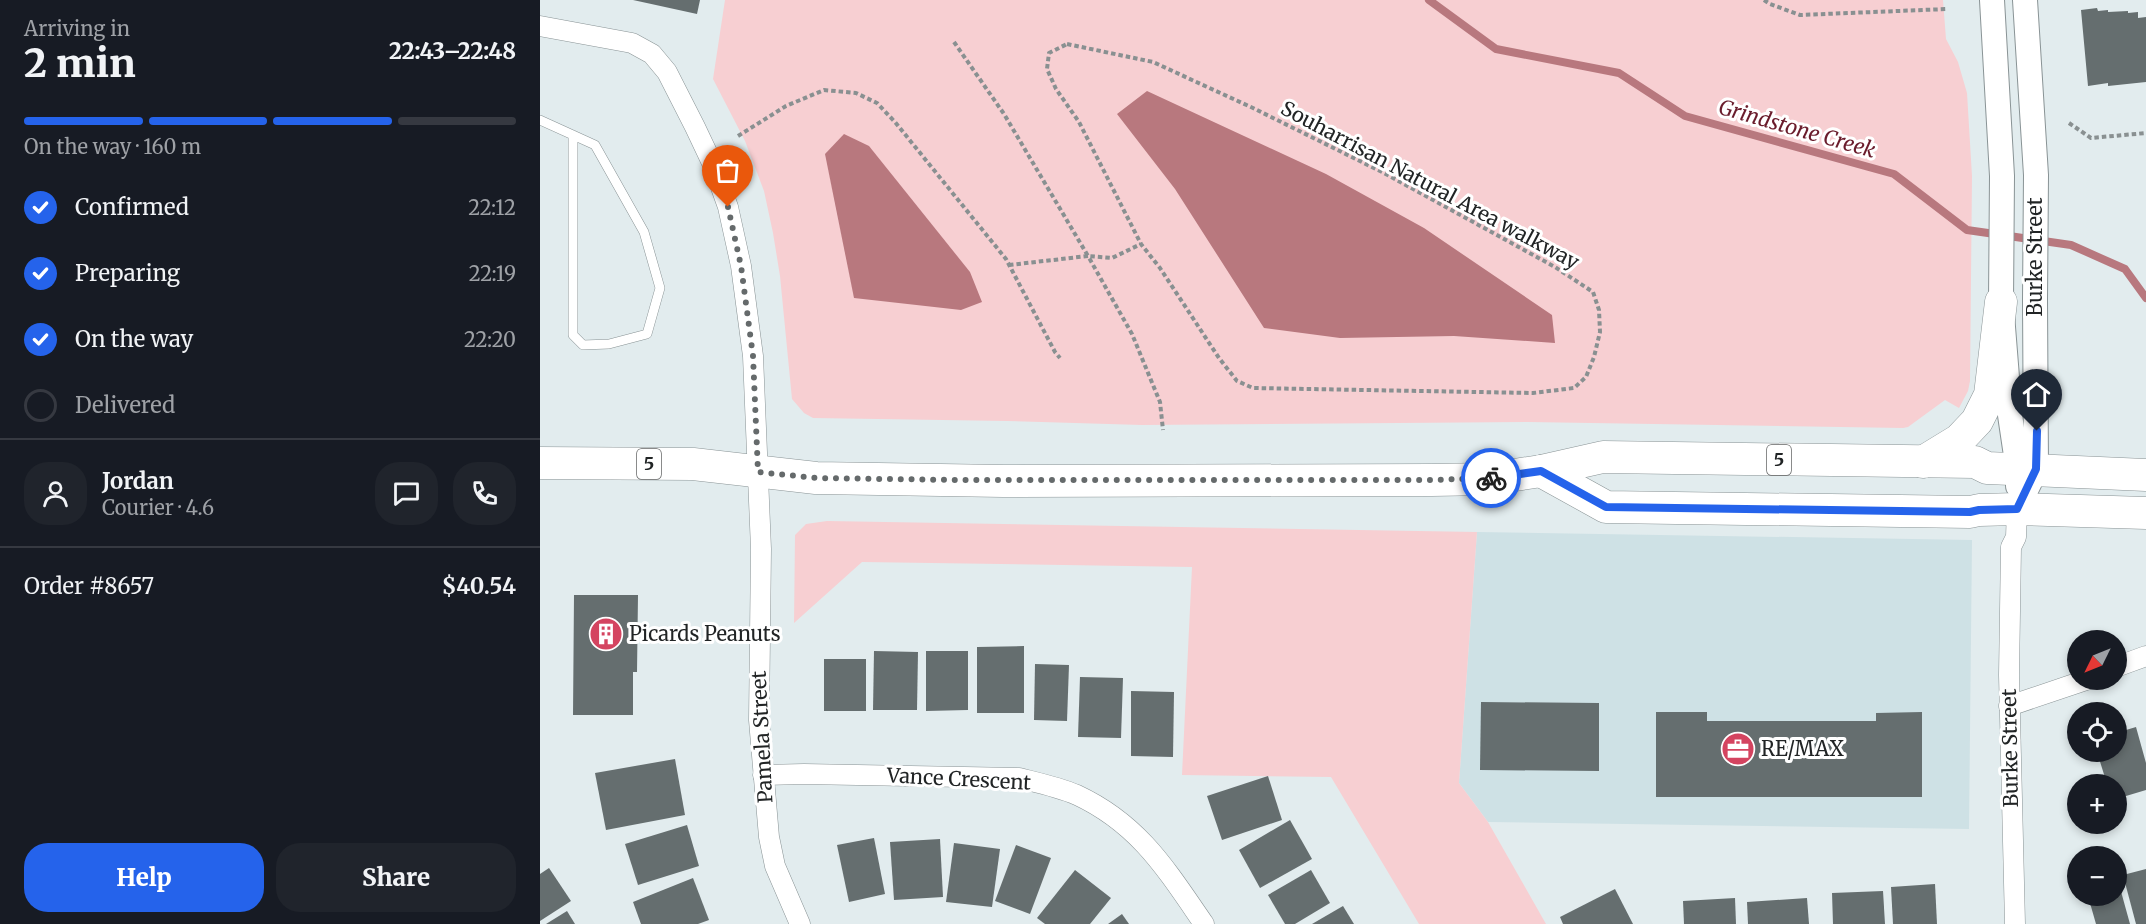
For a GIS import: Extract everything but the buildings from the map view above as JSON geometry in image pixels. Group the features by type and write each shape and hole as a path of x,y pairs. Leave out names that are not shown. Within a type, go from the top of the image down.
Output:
{"main road":[{"path":"1923,462 1959,440 1977,421 1990,395 2001,302"},
{"name":"5","path":"540,463 693,464 816,478 1014,481 1489,478 1541,471 1603,457 1975,462 1987,468 2146,475"},
{"path":"1541,471 1606,507 1970,512 1979,510 2016,523 2146,513"}],"street":[{"name":"Burke Street","path":"1992,0 2002,176 2001,302 2010,415 2027,469"},
{"name":"Burke Street","path":"2015,924 2009,706 2011,547 2027,469 2035,300 2036,175 2025,0"},
{"name":"Pamela Street","path":"540,26 632,43 652,54 667,72 695,127 713,165 728,207 741,266 753,356 761,549 759,720 769,837 776,866 800,924"},
{"path":"2127,663 2146,656"},
{"path":"2009,706 2067,686"},
{"name":"Vance Crescent","path":"763,775 1019,778 1053,786 1099,806 1125,824 1165,867 1204,924"}],"lane":[{"path":"540,120 573,135 595,145 644,232 660,288 647,334 609,344 584,345 573,335 573,135"}],"path":[{"path":"1764,0 1800,15 1947,9"},
{"path":"954,42 1004,114 1132,334 1160,402 1163,430"},
{"name":"Souharrisan Natural Area walkway","path":"1067,44 1153,62 1253,108 1384,173 1555,267 1593,292 1599,310 1600,332 1586,377 1574,388 1558,391 1533,393 1253,388 1237,381 1219,358 1160,268 1141,244 1079,122 1056,89 1047,69 1049,53 1067,44"},
{"path":"738,136 786,106 824,90 856,93 877,103 895,122 1009,265 1060,358"},
{"path":"2069,123 2091,138 2146,133"},
{"path":"1009,265 1088,256 1112,258 1141,244"}],"shaded area":[{"path":"725,0 1943,0 1946,39 1958,62 1967,93 1972,176 1970,381 1968,391 1959,408 1945,400 1908,427 1903,428 1528,422 1142,425 813,418 804,413 792,399 780,276 764,191 745,141 713,79"},
{"path":"1147,91 1326,174 1424,228 1552,315 1555,343 1454,336 1340,338 1264,328 1175,189 1117,114"},
{"path":"844,134 869,146 970,272 982,302 961,310 854,298 825,154"},
{"path":"827,521 1477,532 1459,783 1488,822 1546,924 1419,924 1331,777 1182,775 1192,567 862,562 794,623 795,535 806,524"},
{"path":"1477,532 1972,540 1969,829 1488,822 1459,783"}],"waterway":[{"name":"Grindstone Creek","path":"1429,0 1496,49 1619,73 1685,116 1894,174 1967,230 2071,245 2125,269 2146,298"}],"way so far":[{"path":"728,207 741,266 753,356 758,472 816,478 1003,481 1491,478"}],"place":[{"name":"Picards Peanuts","path":"606,634"},
{"name":"RE/MAX","path":"1738,749"}],"route":[{"path":"1491,478 1541,471 1606,507 1970,512 2017,509 2036,469 2037,431"}]}
